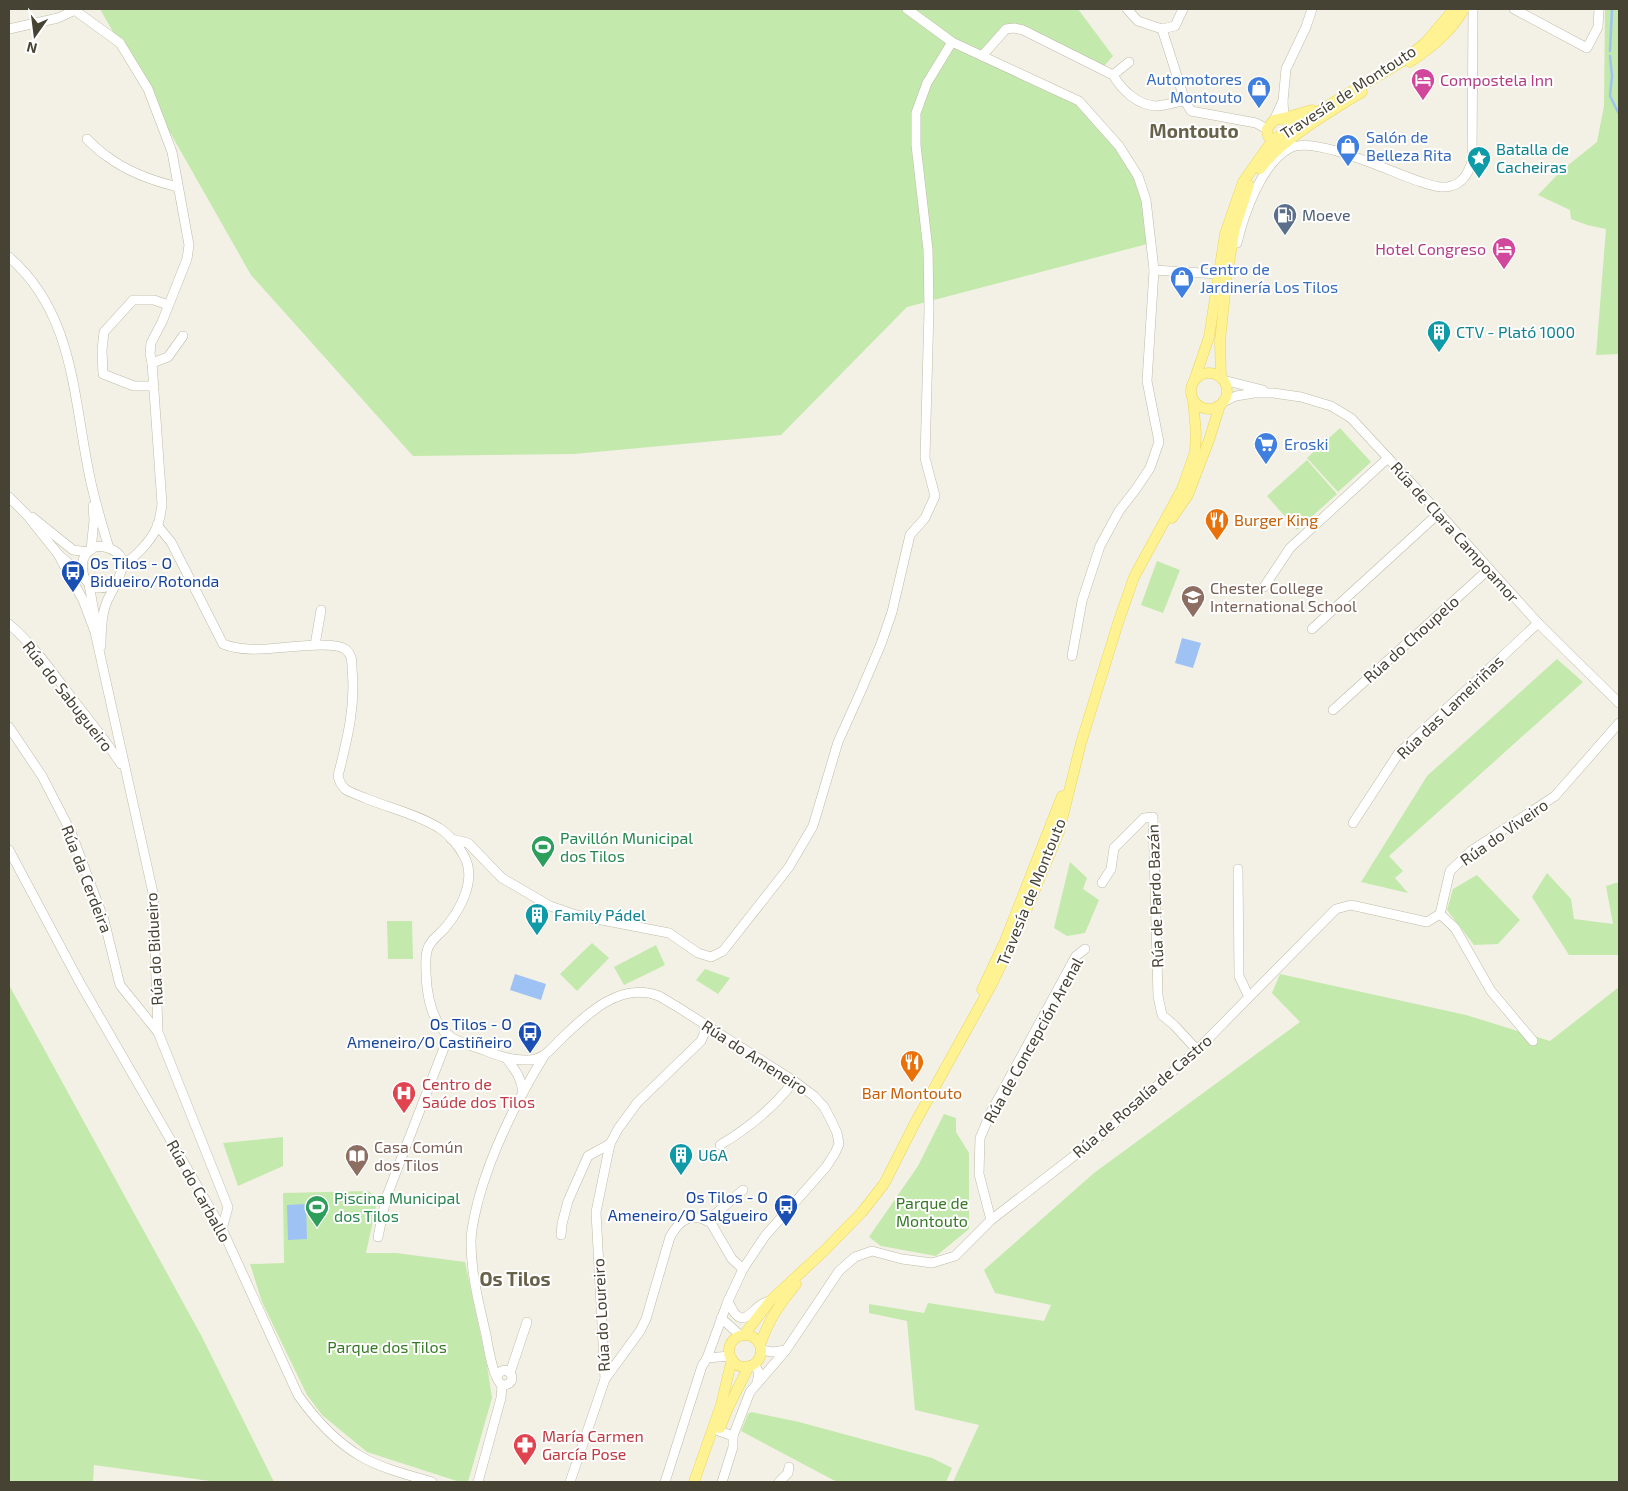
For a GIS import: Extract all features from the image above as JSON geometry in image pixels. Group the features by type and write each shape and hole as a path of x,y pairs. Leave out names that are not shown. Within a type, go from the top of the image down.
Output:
{"main road":[{"name":"Travesía de Montouto","path":"742,1335 770,1301 862,1212 884,1184 916,1121 997,974 1024,916 1059,832 1082,743 1118,623 1134,577 1182,489 1195,452 1196,433 1191,389 1209,337 1235,228 1249,185 1276,144 1339,98 1403,61 1426,42 1454,9"},
{"name":"Travesía de Montouto","path":"1295,130 1406,65 1434,46 1453,26 1464,9"},
{"path":"1276,144 1268,136 1270,124 1339,98"},
{"path":"1284,118 1295,130"},
{"name":"Travesía de Montouto","path":"1152,544 1160,537 1188,495 1227,394 1227,388 1222,379 1220,342 1223,274"},
{"path":"1194,380 1207,373 1217,375 1222,379"},
{"path":"1193,399 1196,403 1210,409 1222,404"},
{"name":"Travesía de Montouto","path":"761,1348 768,1324 778,1306 816,1258"},
{"path":"693,1482 699,1470 721,1405 733,1341 742,1335 751,1336 756,1339 761,1348 758,1360 752,1366 728,1408 700,1482"},
{"path":"730,1356 739,1366 752,1366"}],"street":[{"path":"907,9 952,42 1079,101 1120,146 1138,176 1146,200 1154,270 1147,381 1159,442 1150,468 1119,511 1100,546 1082,601 1072,656"},
{"path":"1127,9 1138,21 1162,29 1175,26 1183,9"},
{"path":"1284,118 1283,101 1286,69 1306,27 1312,9"},
{"path":"1154,270 1223,274 1233,257 1241,224 1261,179 1273,161 1289,148 1295,146 1313,145 1346,154 1441,188 1452,186 1458,182 1469,171 1472,161 1473,9"},
{"path":"1514,9 1587,48 1598,27 1599,9"},
{"path":"9,29 58,18 74,10 120,43 148,89 172,152 189,245 187,259 152,343 150,354 162,504 154,533 122,567"},
{"path":"982,56 1006,30 1014,28 1023,30 1113,75 1120,86 1136,100 1156,106 1185,101"},
{"path":"1162,29 1185,101 1191,111 1270,124 1283,101"},
{"path":"451,839 468,843 502,878 550,906 583,916 668,933 698,953 711,957 723,951 789,867 813,826 838,742 881,644 892,612 910,535 925,518 935,496 925,458 929,310 928,250 916,144 916,113 926,83 952,42"},
{"path":"1113,75 1129,62"},
{"path":"87,138 106,156 123,167 163,184 178,187"},
{"path":"9,257 32,280 57,323 71,376 92,486 109,548"},
{"path":"154,386 134,386 103,374 102,350 104,332 133,300 154,300 168,305"},
{"path":"152,362 168,357 183,336"},
{"path":"1222,379 1273,393"},
{"path":"1222,404 1236,396 1254,393 1273,393"},
{"name":"Rúa de Clara Campoamor","path":"1273,393 1301,397 1331,406 1351,418 1439,512 1538,624 1619,703"},
{"path":"1264,587 1290,548 1388,458"},
{"path":"58,554 63,549 90,551 97,547 109,548 120,558 122,573 115,583 109,587 95,587 86,580 82,564 90,551 94,520 92,486"},
{"name":"Rúa do Bidueiro","path":"9,497 26,514 58,554 86,580 94,632 153,893 158,1032 228,1207 222,1229"},
{"path":"1312,629 1439,512"},
{"name":"Rúa do Bidueiro","path":"26,514 39,522 73,550"},
{"path":"157,525 171,542 223,644 233,648 267,649 315,645 337,646 344,648 350,654 354,685 353,702 351,723 338,776 340,783 345,789 358,795 417,817 440,828 464,856 470,870 465,893 456,911 445,928 430,943 427,951 427,990 431,1008 437,1022 449,1036 507,1059 522,1061 534,1060 544,1056"},
{"path":"117,554 129,554 143,546"},
{"name":"Rúa do Bidueiro","path":"58,554 91,616"},
{"name":"Rúa do Choupelo","path":"1333,710 1490,569"},
{"name":"Rúa do Bidueiro","path":"100,659 101,630 105,604 115,583"},
{"path":"91,616 99,617 105,604"},
{"path":"315,645 321,610"},
{"name":"Rúa do Sabugueiro","path":"9,624 43,660 107,743 125,770"},
{"name":"Rúa das Lameiriñas","path":"1353,822 1398,754 1538,624"},
{"name":"Rúa do Viveiro","path":"1440,914 1450,871 1472,851 1555,796 1619,723"},
{"name":"Rúa da Cerdeira","path":"9,727 42,776 71,832 104,920 120,985 158,1032"},
{"name":"Rúa de Pardo Bazán","path":"1102,883 1111,869 1114,848 1144,818 1153,817 1158,996 1162,1015 1197,1050"},
{"name":"Rúa do Carballo","path":"9,850 80,983 222,1229 298,1395 339,1441 363,1458 432,1482"},
{"path":"1238,869 1239,976 1249,997"},
{"name":"Rúa de Rosalía de Castro","path":"786,1350 839,1271 855,1257 872,1251 902,1259 932,1263 955,1256 991,1220 1105,1132 1197,1050 1336,909 1351,905 1427,922 1440,914"},
{"path":"1440,914 1455,928 1491,991 1533,1041"},
{"name":"Rúa de Concepción Arenal","path":"991,1220 980,1174 980,1138 991,1112 1076,956 1085,949"},
{"name":"Rúa do Ameneiro","path":"497,1376 492,1365 474,1282 471,1240 473,1221 494,1152 523,1092 544,1056 574,1027 599,1006 616,997 633,993 659,996 794,1081 814,1096 824,1107 837,1133 838,1144 835,1153 826,1166 765,1236 743,1269 702,1366 665,1482"},
{"name":"Rúa do Loureiro","path":"570,1482 605,1379 596,1212 610,1144 618,1128 637,1103 700,1041 704,1034 704,1024"},
{"path":"378,1237 386,1198 449,1036"},
{"path":"507,1059 519,1074 523,1092"},
{"path":"720,1145 735,1136 766,1110 794,1081"},
{"path":"562,1235 562,1224 568,1200 588,1156 610,1144"},
{"path":"710,1223 713,1216 743,1190"},
{"path":"605,1379 646,1320 670,1237 681,1222 701,1217 710,1223 732,1260 743,1269"},
{"path":"728,1301 732,1311 739,1317 744,1318 749,1317 763,1302 770,1301"},
{"path":"721,1318 742,1335"},
{"path":"502,1385 506,1385 512,1378 510,1373 527,1322"},
{"path":"713,1342 730,1356"},
{"path":"761,1348 773,1352 786,1350"},
{"path":"722,1482 733,1447 733,1436 746,1401 786,1350"},
{"path":"707,1358 730,1356"},
{"path":"752,1366 775,1364"},
{"path":"752,1366 759,1373 756,1386"},
{"path":"502,1385 498,1382 497,1376 499,1372 504,1370 510,1373"},
{"path":"478,1482 501,1398 502,1385"},
{"path":"719,1430 733,1436"},
{"path":"778,1482 788,1473 789,1467"}],"green space":[{"path":"100,9 1078,9 1113,56 1104,66 1024,26 1005,27 981,50 981,59 1079,105 1118,150 1136,179 1142,195 1151,243 907,307 781,435 574,454 413,456 251,275"},
{"path":"1605,9 1619,9 1619,354 1596,355 1606,229 1571,219 1570,210 1538,195 1562,170 1597,142 1604,106"},
{"path":"1340,428 1371,462 1338,492 1307,458"},
{"path":"1307,460 1337,494 1297,530 1267,496"},
{"path":"1157,561 1180,570 1163,613 1141,605"},
{"path":"1557,659 1583,682 1389,856 1403,871 1395,878 1408,893 1361,882 1427,776"},
{"path":"1070,862 1087,878 1083,889 1099,900 1085,933 1067,936 1054,928"},
{"path":"1547,873 1571,899 1574,919 1613,924 1606,886 1619,882 1619,955 1569,955 1532,897"},
{"path":"1477,875 1520,920 1498,944 1474,945 1447,910 1453,889"},
{"path":"387,921 412,921 413,959 388,959"},
{"path":"592,943 609,958 577,991 560,974"},
{"path":"656,945 665,965 624,985 614,967"},
{"path":"705,969 730,978 718,994 696,980"},
{"path":"1280,974 1466,1015 1550,1041 1619,987 1619,1482 953,1482 979,1425 915,1410 907,1321 869,1313 869,1304 924,1313 928,1303 1044,1321 1051,1305 995,1293 984,1270 1094,1173 1300,1022 1272,993"},
{"path":"9,985 202,1337 274,1482 217,1482 94,1465 93,1482 9,1482"},
{"name":"Parque de Montouto","path":"944,1114 956,1118 956,1132 969,1153 969,1229 936,1256 881,1246 869,1237 918,1166"},
{"path":"283,1137 283,1166 238,1186 223,1143"},
{"name":"Parque dos Tilos","path":"368,1191 378,1198 366,1253 396,1253 465,1262 487,1365 492,1398 468,1482 460,1482 367,1452 322,1415 307,1395 262,1302 250,1264 284,1263 283,1193"},
{"path":"751,1412 799,1422 932,1458 952,1468 946,1482 837,1482 741,1431 748,1414"}],"water":[{"path":"1182,638 1201,643 1193,668 1175,663"},
{"path":"515,974 546,984 541,1000 510,990"},
{"path":"306,1204 307,1239 288,1240 287,1205"}],"waterway":[{"path":"1610,51 1612,9"},
{"path":"1610,56 1612,76 1610,96 1619,114"}],"place":[{"name":"Compostela Inn","path":"1423,101"},
{"name":"Automotores Montouto","path":"1259,109"},
{"name":"Salón de Belleza Rita","path":"1348,167"},
{"name":"Batalla de Cacheiras","path":"1479,179"},
{"name":"Moeve","path":"1285,236"},
{"name":"Hotel Congreso","path":"1504,270"},
{"name":"Centro de Jardinería Los Tilos","path":"1182,299"},
{"name":"CTV - Plató 1000","path":"1439,353"},
{"name":"Eroski","path":"1266,465"},
{"name":"Burger King","path":"1217,541"},
{"name":"Os Tilos - O Bidueiro/Rotonda","path":"73,593"},
{"name":"Chester College International School","path":"1193,618"},
{"name":"Pavillón Municipal dos Tilos","path":"543,868"},
{"name":"Family Pádel","path":"537,936"},
{"name":"Os Tilos - O Ameneiro/O Castiñeiro","path":"530,1054"},
{"name":"Bar Montouto","path":"912,1083"},
{"name":"Centro de Saúde dos Tilos","path":"404,1114"},
{"name":"U6A","path":"681,1176"},
{"name":"Casa Común dos Tilos","path":"357,1177"},
{"name":"Os Tilos - O Ameneiro/O Salgueiro","path":"786,1227"},
{"name":"Piscina Municipal dos Tilos","path":"317,1228"},
{"name":"María Carmen García Pose","path":"525,1466"}],"district":[{"name":"Montouto","path":"1194,131"},
{"name":"Os Tilos","path":"515,1279"}]}
